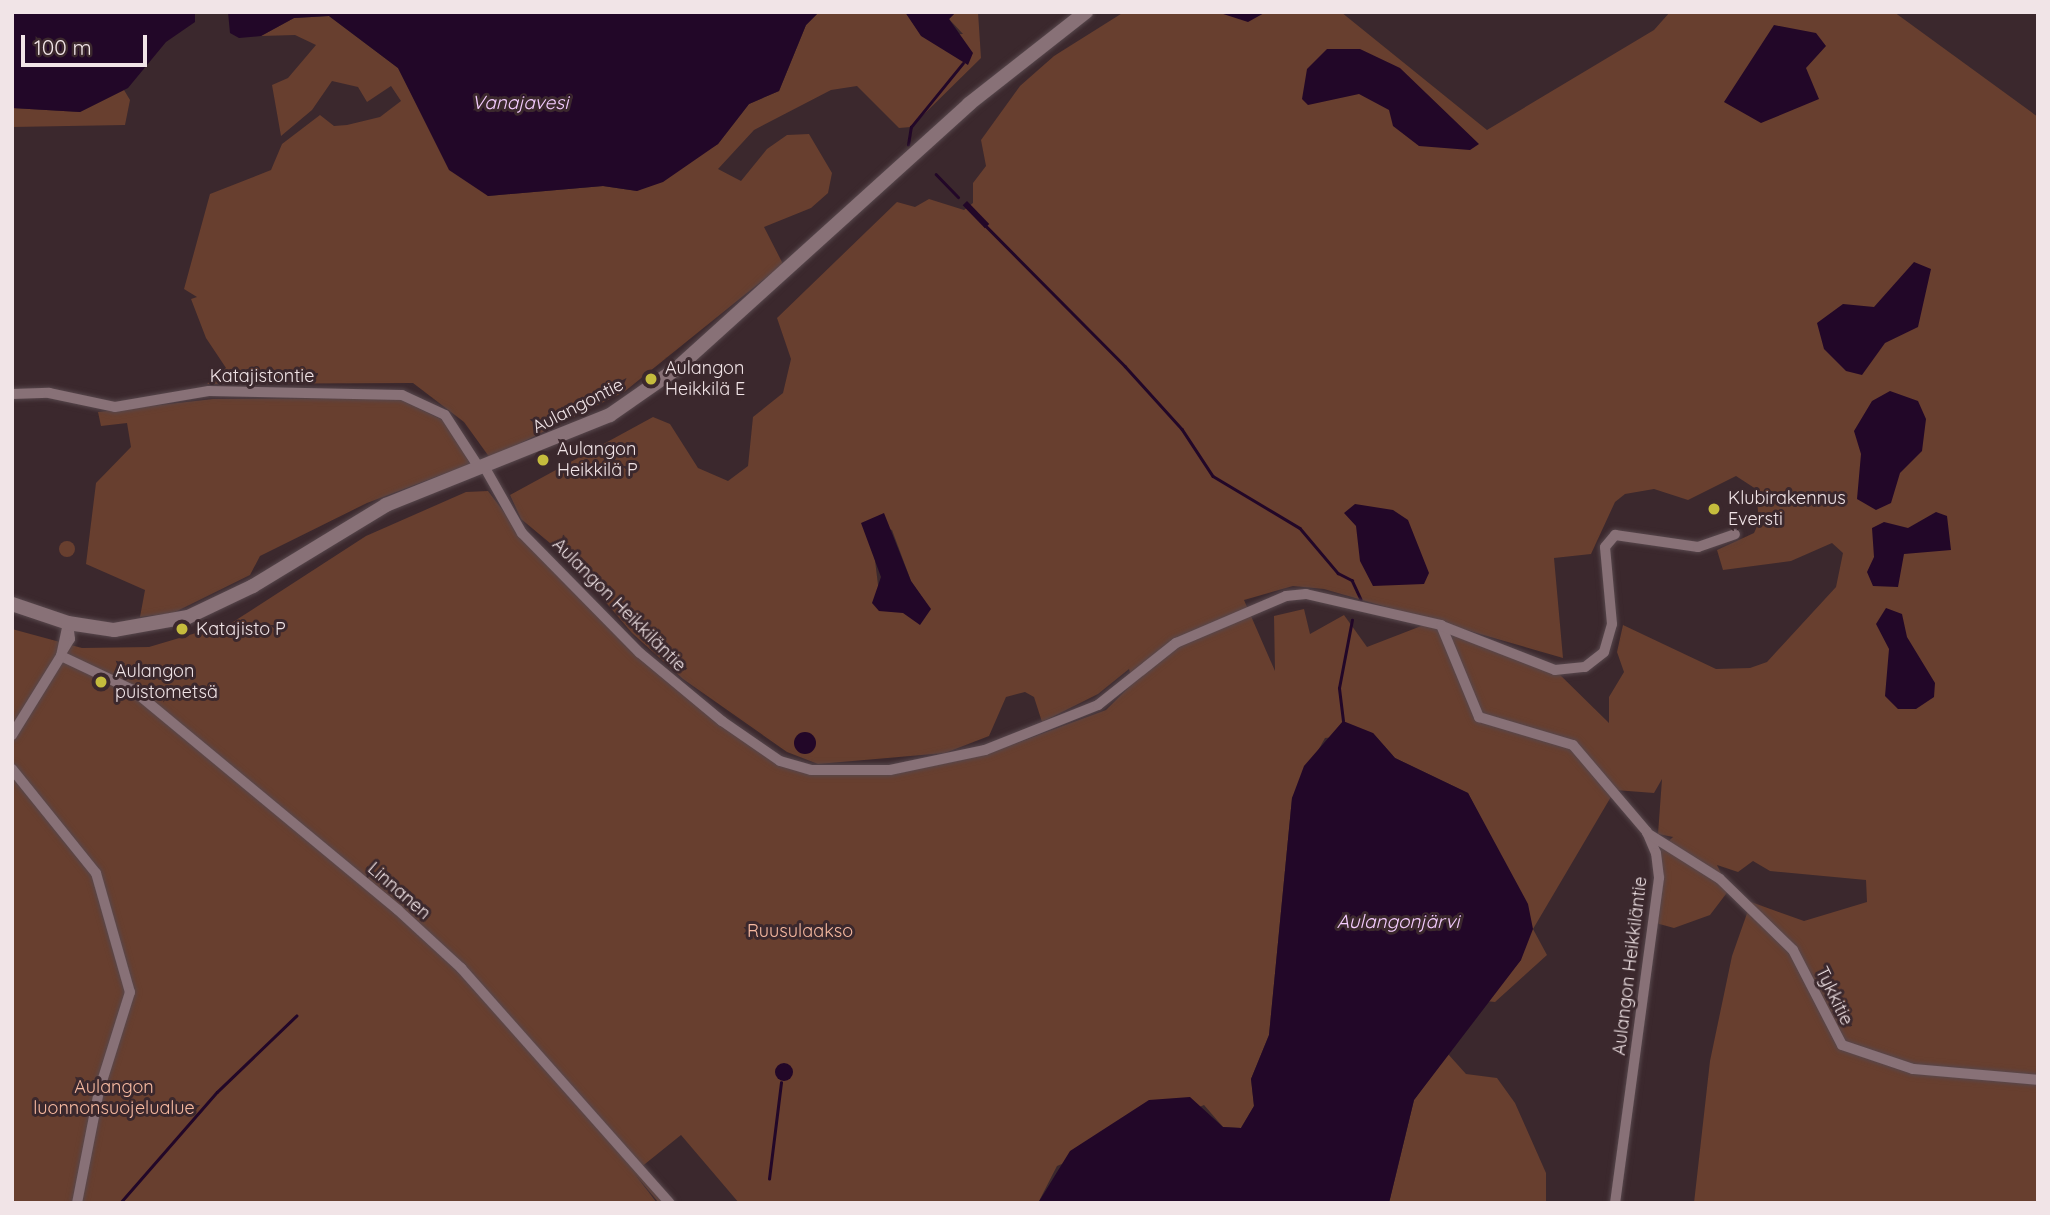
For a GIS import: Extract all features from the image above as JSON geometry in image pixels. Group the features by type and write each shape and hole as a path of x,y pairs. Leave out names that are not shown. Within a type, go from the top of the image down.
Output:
{"street":[{"name":"Aulangontie","path":"12,604 75,624 110,621 153,626 227,600 349,523 610,415 676,369 969,104 1086,12"},
{"name":"Katajistontie","path":"12,394 49,393 116,407 209,391 402,395 444,415 482,469"},
{"name":"Aulangon Heikkiläntie","path":"482,469 522,533 640,653 722,721 780,761 811,771 890,770 985,750 1098,705 1176,643 1286,596 1306,594 1441,625 1479,717 1573,745 1647,832 1659,878 1615,1203"},
{"path":"1441,625 1555,670 1585,667 1604,653 1612,624 1608,541 1623,533 1698,547 1735,534"},
{"path":"12,734 62,653 75,624"},
{"name":"Linnanen","path":"62,653 133,690 398,909 461,968 670,1203"},
{"path":"12,769 96,873 130,992 99,1091 77,1203"},
{"name":"Tykkitie","path":"1647,832 1720,879 1793,950 1842,1045 1913,1069 2038,1080"}],"green space":[{"path":"819,12 905,12 922,36 963,34 949,19 956,12 978,12 981,58 911,127 899,128 857,86 831,90 754,130 718,169 741,181 767,149 787,135 809,134 832,173 828,193 811,208 764,227 783,264 624,392 490,458 464,422 413,383 207,384 226,368 206,338 191,299 197,297 184,289 210,194 271,170 282,144 320,115 334,126 347,125 380,117 401,101 391,86 367,102 358,87 332,81 312,110 281,136 272,85 288,78 316,45 295,35 261,36 294,18 329,16 398,68 432,134 488,196 603,186 637,191 718,144 749,104 779,91 806,25"},
{"path":"1124,12 1341,12 1487,130 1654,30 1670,12 1894,12 2038,117 2038,1203 1694,1203 1710,1061 1732,956 1751,902 1804,921 1867,902 1866,880 1770,871 1753,861 1738,872 1717,865 1729,890 1710,915 1674,928 1652,922 1656,853 1673,837 1658,834 1662,779 1654,793 1615,790 1533,929 1547,955 1495,1002 1486,1001 1521,960 1509,872 1468,793 1395,758 1373,733 1325,738 1292,798 1269,1035 1251,1079 1254,1106 1241,1128 1223,1127 1204,1105 1057,1166 1038,1203 739,1203 681,1135 640,1168 670,1203 659,1203 634,1173 657,1203 12,1203 12,629 82,648 149,647 233,622 366,536 466,492 488,491 523,537 719,722 811,773 890,775 984,755 1106,710 1133,683 1129,669 1098,694 1042,722 1034,697 1025,692 1006,697 989,736 945,753 818,764 787,752 683,679 632,633 568,558 521,519 510,495 653,417 670,424 698,468 728,481 748,466 753,417 783,393 791,359 777,318 897,202 915,207 929,199 964,210 973,203 973,183 986,166 981,140 1020,86 1054,56","holes":["1736,476 1756,489 1759,522 1754,533 1717,550 1723,570 1791,561 1832,543 1843,553 1836,587 1767,662 1750,668 1716,669 1623,625 1617,652 1624,672 1609,697 1609,723 1555,670 1429,623 1367,647 1344,615 1310,634 1304,609 1274,616 1275,671 1244,600 1293,586 1324,589 1563,658 1554,558 1591,554 1615,502 1625,494 1654,489 1688,500","862,523 892,530 911,581 930,609 894,612 879,593 873,544"]},
{"path":"124,90 130,100 125,125 12,127 12,108 80,112"},
{"path":"397,398 449,423 470,464 367,503 260,556 250,575 173,613 140,617 145,590 86,564 96,483 131,447 127,423 101,426 98,412 213,399"},
{"path":"67,541 73,543 73,555 67,557 61,555 59,549 61,543"},
{"path":"1448,1054 1466,1074 1497,1078 1515,1103 1546,1173 1546,1203 1389,1203 1414,1100"}],"water":[{"path":"12,12 195,12 195,22 166,42 128,88 80,112 12,108"},
{"name":"Vanajavesi","path":"228,12 819,12 806,25 779,91 749,104 718,144 663,182 637,191 603,186 488,196 449,170 398,68 329,16 294,18 261,36 239,38 230,33"},
{"path":"905,12 956,12 949,19 973,53 968,65 921,36"},
{"path":"1217,12 1266,12 1248,22"},
{"path":"1774,25 1816,33 1826,46 1806,68 1819,99 1761,123 1724,102"},
{"path":"1327,49 1360,49 1400,68 1479,144 1470,150 1419,146 1393,126 1389,110 1359,94 1308,105 1302,99 1307,69"},
{"path":"967,201 989,224 985,228 963,205"},
{"path":"1914,262 1931,269 1918,327 1885,343 1862,375 1846,371 1824,349 1817,323 1843,304 1874,307"},
{"path":"1890,391 1918,401 1926,419 1922,451 1900,473 1891,503 1876,510 1857,499 1861,454 1854,431 1872,401"},
{"path":"1355,504 1393,510 1408,520 1429,573 1424,584 1373,586 1360,561 1356,526 1344,513"},
{"path":"1936,512 1947,516 1951,550 1904,554 1898,587 1873,586 1867,572 1874,557 1872,528 1884,522 1908,528"},
{"path":"884,513 911,581 931,609 920,625 903,613 879,611 872,603 881,577 861,523"},
{"path":"1886,608 1902,614 1907,637 1935,683 1934,697 1916,709 1898,709 1885,696 1889,649 1876,624"},
{"name":"Aulangonjärvi","path":"1343,721 1373,733 1395,758 1468,793 1528,904 1533,929 1521,960 1414,1100 1389,1203 1038,1203 1070,1151 1149,1100 1190,1097 1223,1127 1241,1128 1254,1106 1251,1079 1269,1035 1292,798 1304,766"},
{"path":"805,732 813,735 816,743 813,751 805,754 797,751 794,743 797,735"},
{"path":"784,1063 790,1066 793,1072 790,1078 784,1081 778,1078 775,1072 778,1066"}],"waterway":[{"path":"908,145 911,127 963,63"},
{"path":"936,174 958,197"},
{"path":"985,225 1125,366 1182,429 1213,476 1300,528 1338,573 1352,580 1361,599"},
{"path":"1343,721 1339,688 1352,620"},
{"path":"120,1203 217,1092 296,1016"},
{"path":"769,1179 781,1083"}],"place":[{"name":"Aulangon Heikkilä E","path":"651,379"},
{"name":"Aulangon Heikkilä P","path":"543,460"},
{"name":"Klubirakennus Eversti","path":"1714,509"},
{"name":"Katajisto P","path":"182,629"},
{"name":"Aulangon puistometsä","path":"101,682"}],"park label":[{"name":"Ruusulaakso","path":"800,931"},
{"name":"Aulangon luonnonsuojelualue","path":"114,1098"}]}
